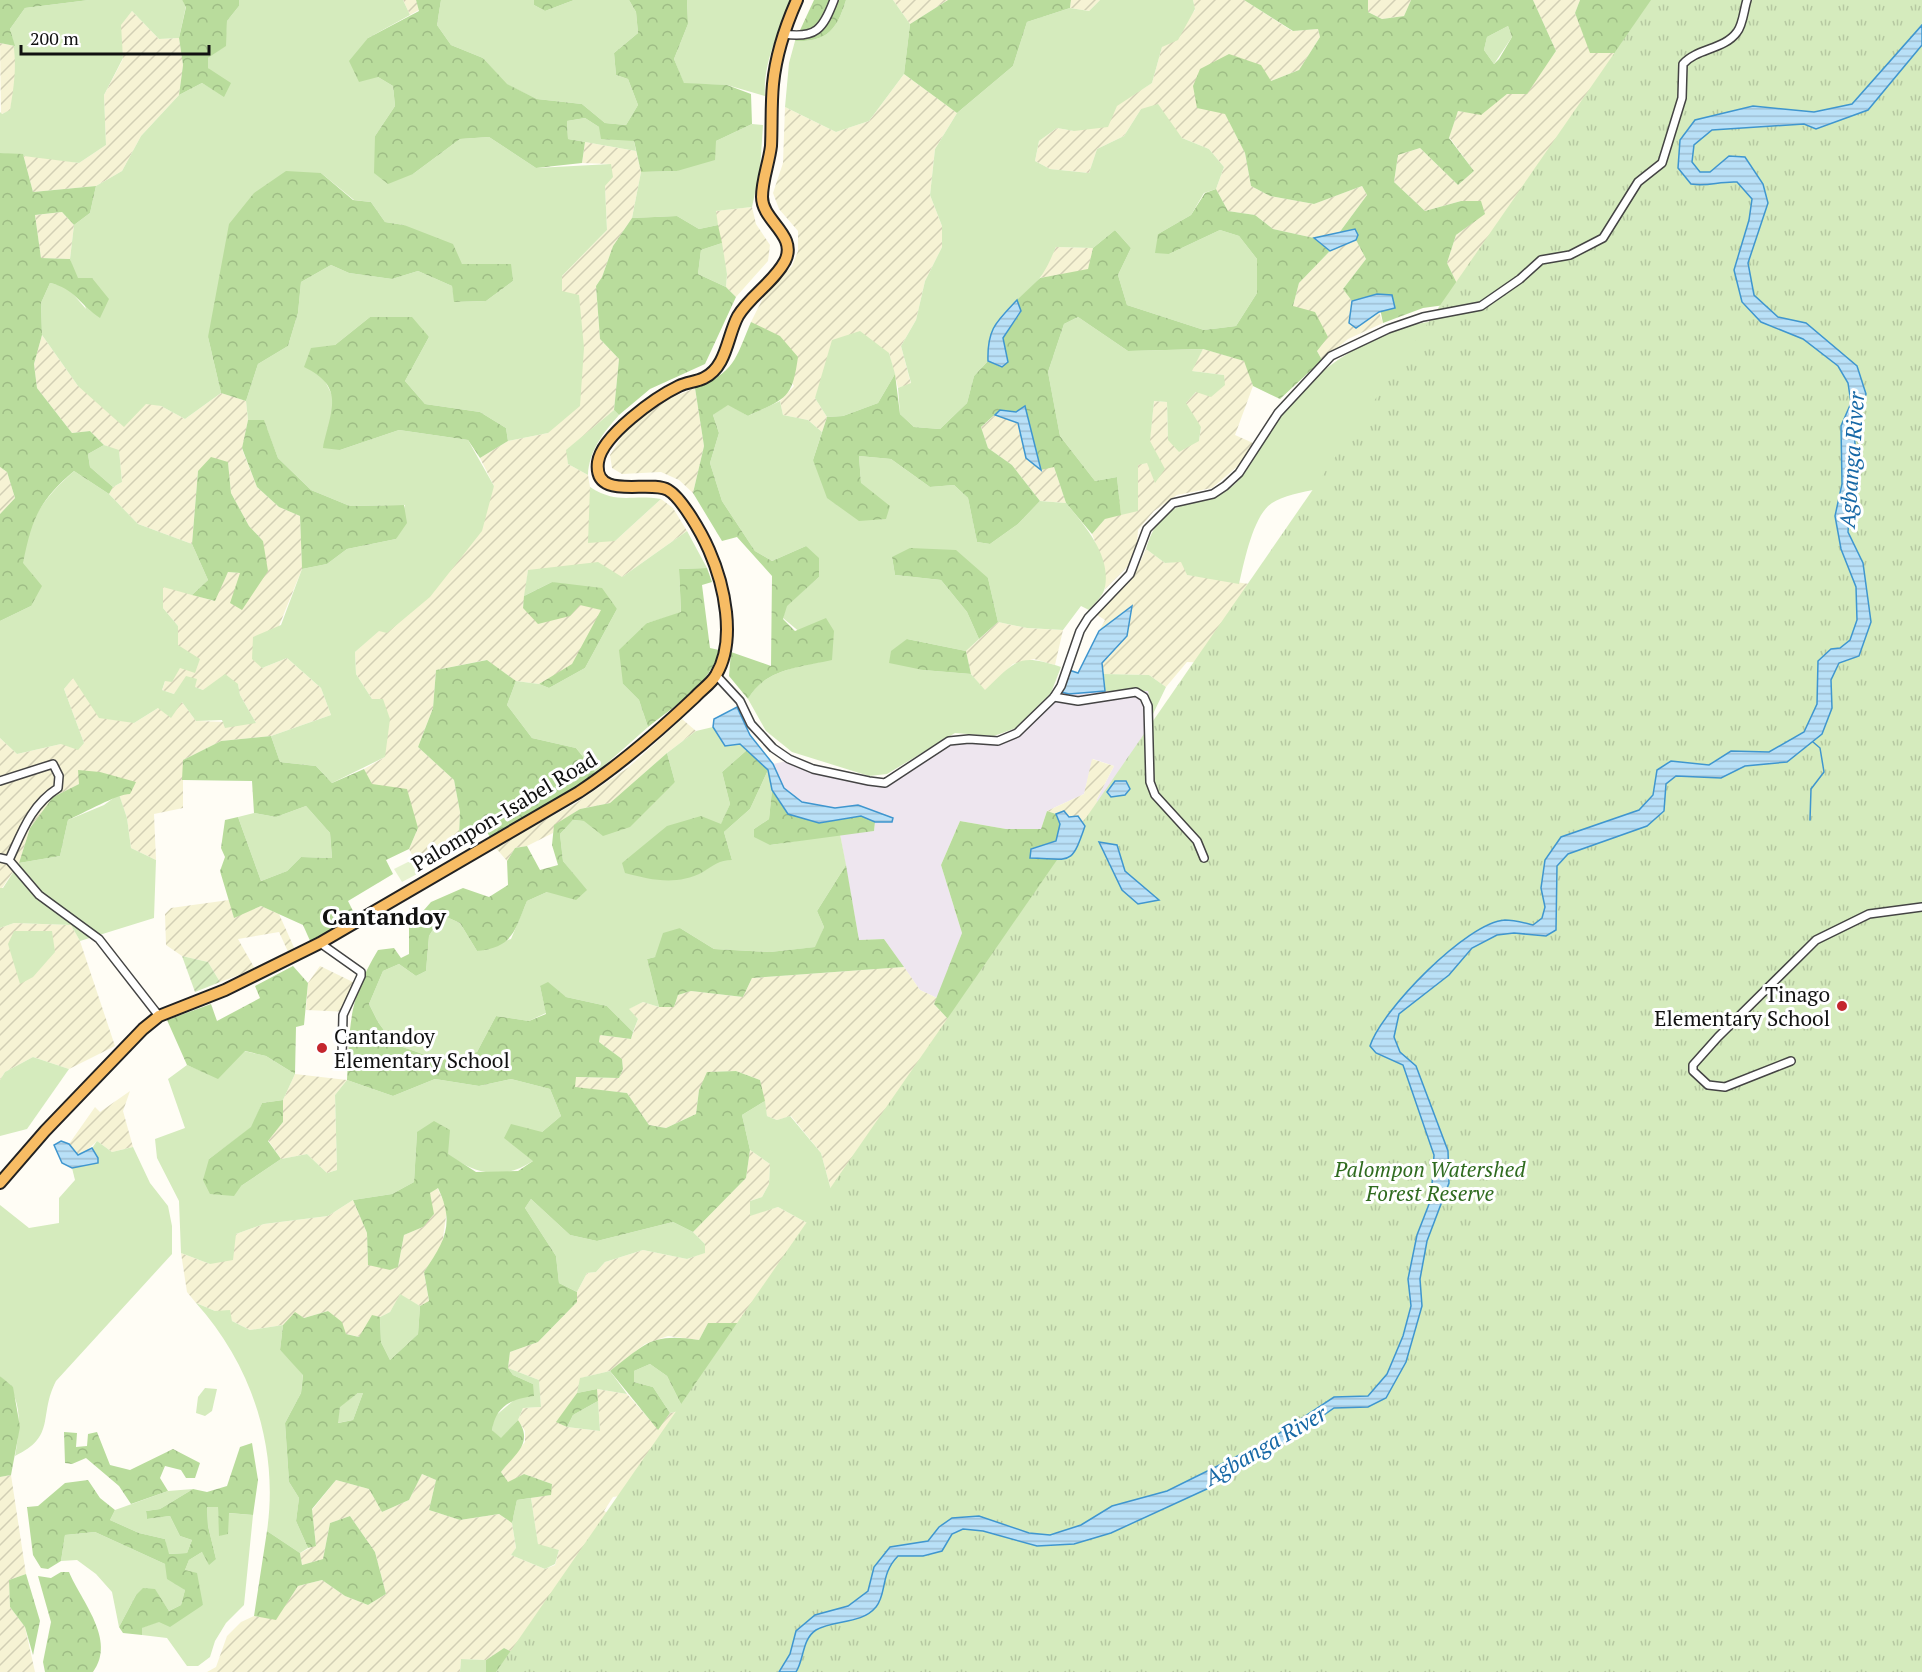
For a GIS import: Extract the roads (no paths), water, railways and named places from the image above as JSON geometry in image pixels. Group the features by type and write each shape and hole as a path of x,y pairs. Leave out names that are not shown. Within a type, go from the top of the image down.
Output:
{"highway":[{"name":"Palompon-Isabel Road","path":"0,1183 60,1115 143,1029 159,1016 225,990 320,944 599,779 680,712 716,675 724,652 726,624 716,570 704,540 670,491 661,487 613,486 600,475 598,466 600,454 606,445 641,410 678,386 704,378 713,371 722,359 738,316 786,259 786,241 766,213 762,194 770,149 774,75 783,34 797,0"}],"street":[{"path":"783,34 799,37 819,29 826,23 834,0"},
{"path":"716,675 740,701 751,724 761,736 789,759 813,769 885,783 949,741 969,739 998,741 1017,733 1054,697 1061,686 1080,631 1088,618 1130,574 1147,529 1173,503 1213,494 1239,473 1278,413 1331,356 1405,323 1443,312 1481,306 1540,260 1570,255 1603,238 1638,182 1662,163 1682,98 1683,64 1690,56 1728,40 1738,31 1747,0"},
{"path":"1054,697 1078,701 1136,692 1144,697 1148,706 1150,782 1155,795 1197,841 1204,858"},
{"path":"0,781 53,764 59,776 58,788 47,795 31,812 9,860"},
{"path":"0,858 9,860 39,895 99,939 159,1016"},
{"path":"1791,1061 1725,1087 1708,1085 1693,1071 1693,1065 1718,1037 1816,940 1869,914 1922,907"},
{"path":"320,944 361,972 343,1015 342,1058"}],"water":[{"name":"Agbanga River","path":"1922,25 1922,45 1868,110 1816,129 1804,124 1712,130 1694,145 1692,162 1700,172 1710,172 1729,156 1745,157 1763,184 1768,203 1748,263 1754,295 1778,317 1806,323 1857,366 1866,394 1854,433 1857,464 1851,492 1848,532 1863,563 1871,622 1859,656 1839,663 1831,680 1832,708 1822,734 1787,762 1745,766 1721,778 1676,776 1666,784 1664,811 1647,826 1568,854 1557,866 1556,930 1546,936 1514,933 1497,935 1472,948 1449,975 1399,1014 1394,1037 1400,1052 1416,1066 1448,1151 1449,1183 1427,1241 1420,1279 1422,1306 1406,1362 1386,1398 1368,1407 1334,1408 1278,1447 1209,1488 1111,1533 1074,1544 1037,1546 983,1531 963,1529 952,1534 942,1551 923,1556 898,1556 886,1577 882,1596 870,1613 816,1630 808,1639 796,1672 779,1672 790,1654 796,1631 815,1615 848,1606 868,1591 874,1567 890,1547 928,1541 939,1527 952,1518 979,1516 1029,1533 1050,1535 1081,1525 1112,1506 1167,1491 1266,1442 1334,1397 1368,1396 1387,1374 1403,1336 1411,1306 1408,1279 1417,1235 1431,1199 1434,1155 1403,1065 1376,1053 1370,1046 1377,1031 1390,1012 1427,971 1469,936 1489,925 1505,920 1533,925 1542,918 1545,907 1541,888 1545,860 1561,837 1639,810 1653,795 1657,770 1671,761 1709,765 1731,751 1769,752 1804,732 1817,704 1818,661 1831,649 1840,648 1850,640 1857,620 1856,587 1841,549 1835,516 1842,484 1841,426 1851,403 1848,383 1838,366 1803,339 1761,322 1742,302 1734,270 1749,220 1752,199 1737,182 1691,184 1678,168 1680,140 1695,120 1753,106 1814,112 1852,104"},
{"path":"1355,229 1358,235 1356,240 1330,251 1314,238"},
{"path":"1377,294 1392,295 1395,308 1379,312 1356,328 1349,323 1352,301"},
{"path":"1017,300 1021,311 1003,338 1008,362 1002,367 988,361 989,341 998,321"},
{"path":"1025,406 1041,470 1026,458 1018,423 995,415 1000,410 1016,412"},
{"path":"1132,606 1127,636 1102,663 1105,691 1069,694 1061,692 1069,670 1078,673 1099,631"},
{"path":"737,707 750,735 773,764 784,788 802,802 835,808 858,805 893,818 892,822 875,822 861,816 819,823 788,814 772,790 768,770 740,744 725,746 713,727 714,719"},
{"path":"1115,781 1126,781 1130,789 1125,795 1111,797 1107,792"},
{"path":"1064,811 1069,817 1078,816 1085,826 1072,854 1062,859 1030,858 1031,849 1056,841 1060,824 1056,814"},
{"path":"1099,842 1117,845 1125,871 1159,900 1138,904 1122,890"},
{"path":"61,1141 69,1144 78,1155 92,1148 98,1158 98,1163 72,1168 62,1163 54,1145"}],"waterway":[{"path":"1810,820 1811,789 1824,772 1820,748 1813,742"}],"place":[{"name":"Tinago Elementary School","path":"1842,1006"},
{"name":"Cantandoy Elementary School","path":"322,1048"}],"district":[{"name":"Cantandoy","path":"384,916"}],"park label":[{"name":"Palompon Watershed Forest Reserve","path":"1430,1181"}]}
